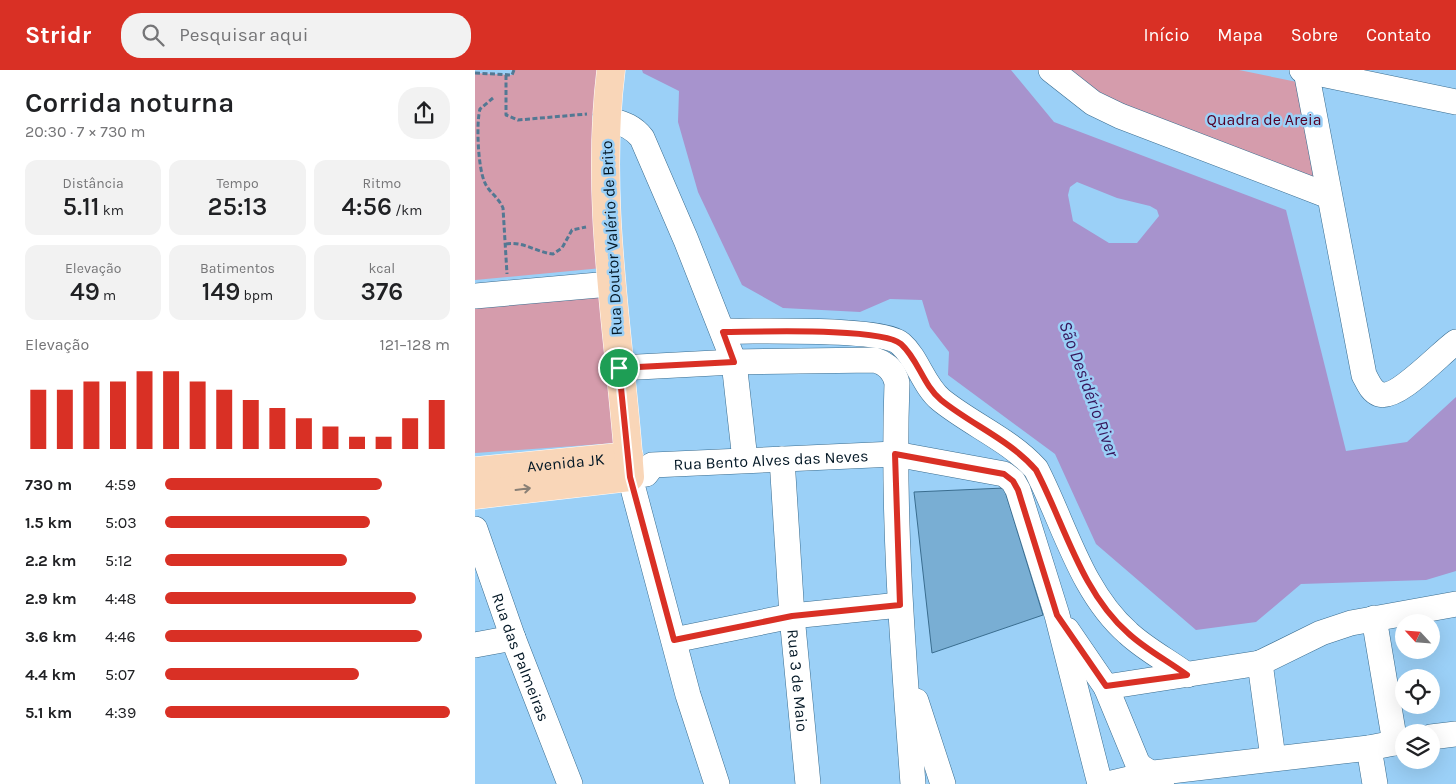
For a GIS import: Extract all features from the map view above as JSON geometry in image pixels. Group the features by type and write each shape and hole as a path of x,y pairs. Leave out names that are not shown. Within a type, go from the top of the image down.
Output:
{"main road":[{"name":"Rua Doutor Valério de Brito","path":"611,70 597,116 610,284 619,368 637,466"},
{"name":"Avenida JK","path":"475,471 637,466"},
{"name":"Avenida JK","path":"475,495 637,466"}],"street":[{"path":"1051,70 1093,103 1120,116 1329,196"},
{"path":"1456,102 1304,70 1364,376 1371,388 1379,394 1390,395 1400,390 1456,342"},
{"path":"597,116 627,125 637,130 642,138 734,362 745,460"},
{"path":"475,296 610,284"},
{"path":"723,332 866,334 891,338 901,343 940,399 1023,454 1036,470 1093,589 1111,616 1128,634 1187,675"},
{"path":"619,368 734,362 875,360 890,368 895,374 897,383 895,454 900,605 913,784"},
{"name":"Rua Bento Alves das Neves","path":"637,466 895,454 1004,474 1013,481 1018,490 1057,615"},
{"name":"Rua 3 de Maio","path":"782,459 792,616 808,784"},
{"name":"Rua Doutor Valério de Brito","path":"637,466 674,640 688,695 717,784"},
{"name":"Rua das Palmeiras","path":"475,529 513,638 570,784"},
{"path":"1106,686 1260,663 1321,633 1351,622 1456,604"},
{"path":"674,640 792,616 900,605"},
{"path":"1057,615 1106,686 1137,762 1141,767 1161,778"},
{"path":"1057,615 1101,784"},
{"path":"1374,618 1395,724"},
{"path":"475,645 513,638"},
{"path":"903,660 943,784"},
{"path":"1260,663 1273,758"},
{"path":"1440,736 1456,734"},
{"path":"1108,784 1161,778 1273,758 1369,748 1395,743"},
{"path":"1369,748 1375,784"}],"path":[{"path":"475,73 512,75 514,70"},
{"path":"506,75 506,115 517,120 597,116"},
{"path":"493,98 480,108 476,117 485,184 499,199 503,208 507,277"},
{"path":"506,244 516,242 528,246 532,250 553,254 562,248 572,230 593,228"}],"green space":[{"path":"514,70 603,70 602,268 475,280 475,73 512,75"},
{"name":"Quadra de Areia","path":"1070,70 1239,70 1302,83 1319,188 1102,96"},
{"path":"606,293 616,443 475,453 475,303"}],"water":[{"name":"São Desidério River","path":"642,70 1011,70 1054,122 1286,210 1346,451 1407,442 1456,397 1456,571 1426,580 1301,584 1256,622 1196,630 1096,544 1055,454 948,375 949,352 930,327 922,300 890,299 860,312 783,308 742,285 698,192 678,122 679,91 643,73","holes":["1077,182 1117,198 1150,206 1157,210 1159,216 1137,243 1109,243 1073,221 1068,195 1070,187"]}],"building":[{"path":"1004,488 1043,615 932,653 914,492"}],"route":[{"path":"723,332 866,334 891,338 901,343 940,399 1023,454 1036,470 1048,491 1067,537 1093,589 1111,616 1128,634 1187,675 1106,686 1057,615 1018,490 1013,481 1004,474 895,454 900,605 792,616 674,640 630,477 619,368 734,362 723,332"}]}
